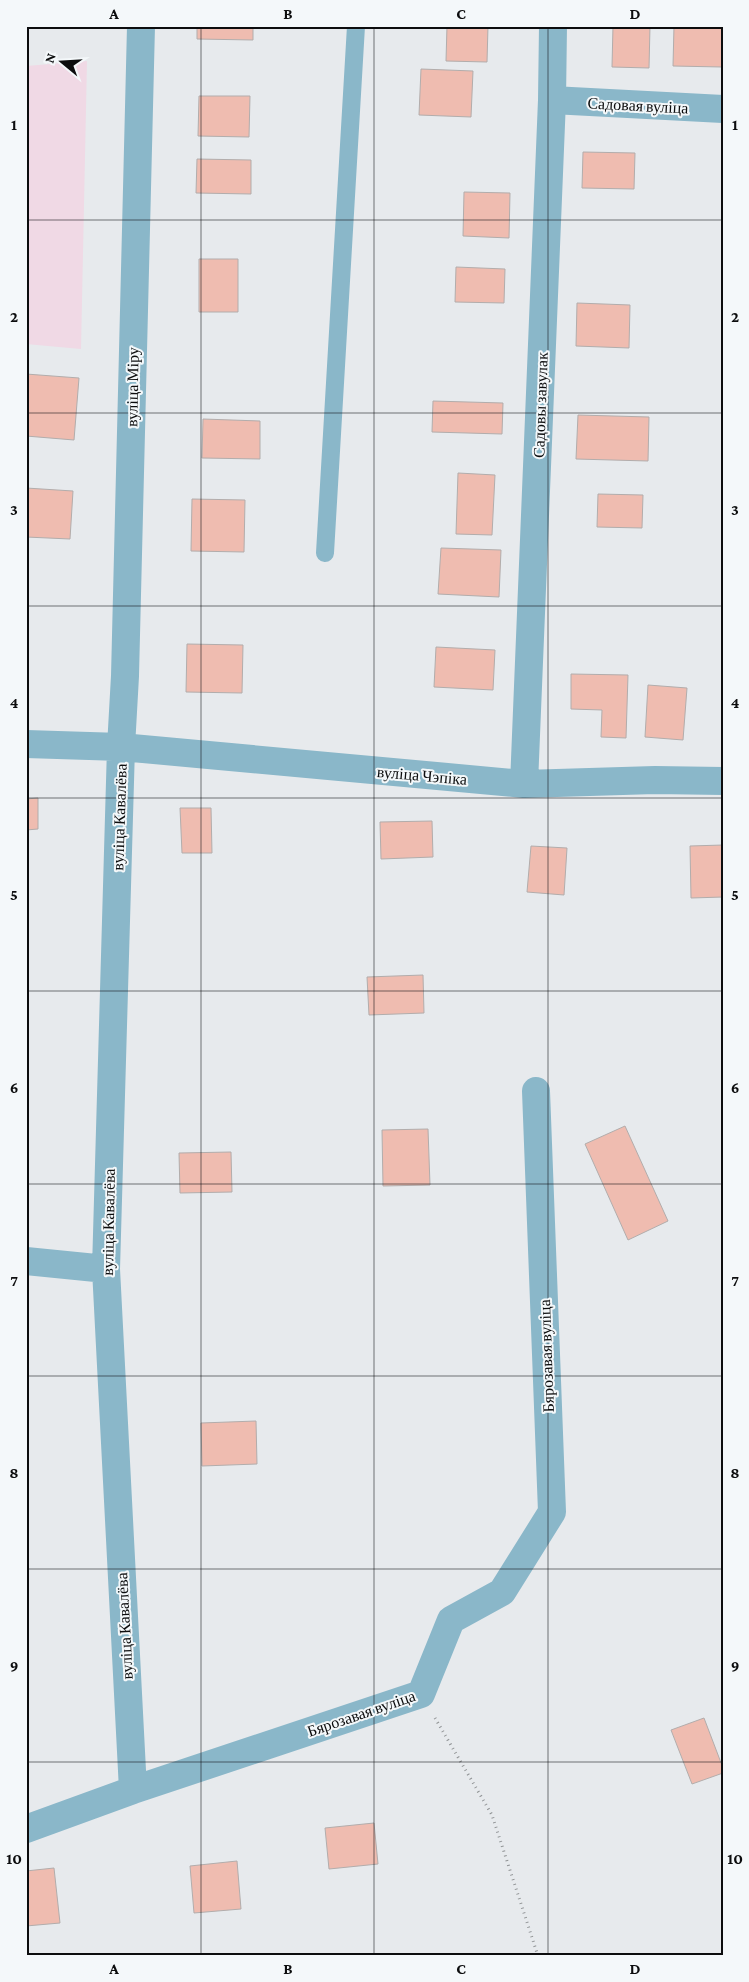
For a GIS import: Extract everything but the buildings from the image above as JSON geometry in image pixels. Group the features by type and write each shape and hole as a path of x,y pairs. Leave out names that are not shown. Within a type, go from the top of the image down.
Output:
{"street":[{"name":"вуліца Міру","path":"121,747 125,676 141,26"},
{"name":"Садовы завулак","path":"524,784 552,100 553,26"},
{"name":"Садовая вуліца","path":"552,100 723,109"},
{"name":"вуліца Кавалёва","path":"26,744 121,747 106,1269 133,1790"},
{"name":"вуліца Чэпіка","path":"121,747 524,784 655,780 723,781"},
{"name":"Бярозавая вуліца","path":"26,1829 133,1790 421,1694 451,1620 502,1592 552,1512 536,1092"},
{"path":"26,1262 106,1269"}],"lane":[{"path":"325,553 356,26"}],"path":[{"path":"421,1694 492,1815 538,1956"}],"shaded area":[{"path":"87,61 81,349 26,344 26,66"}]}
